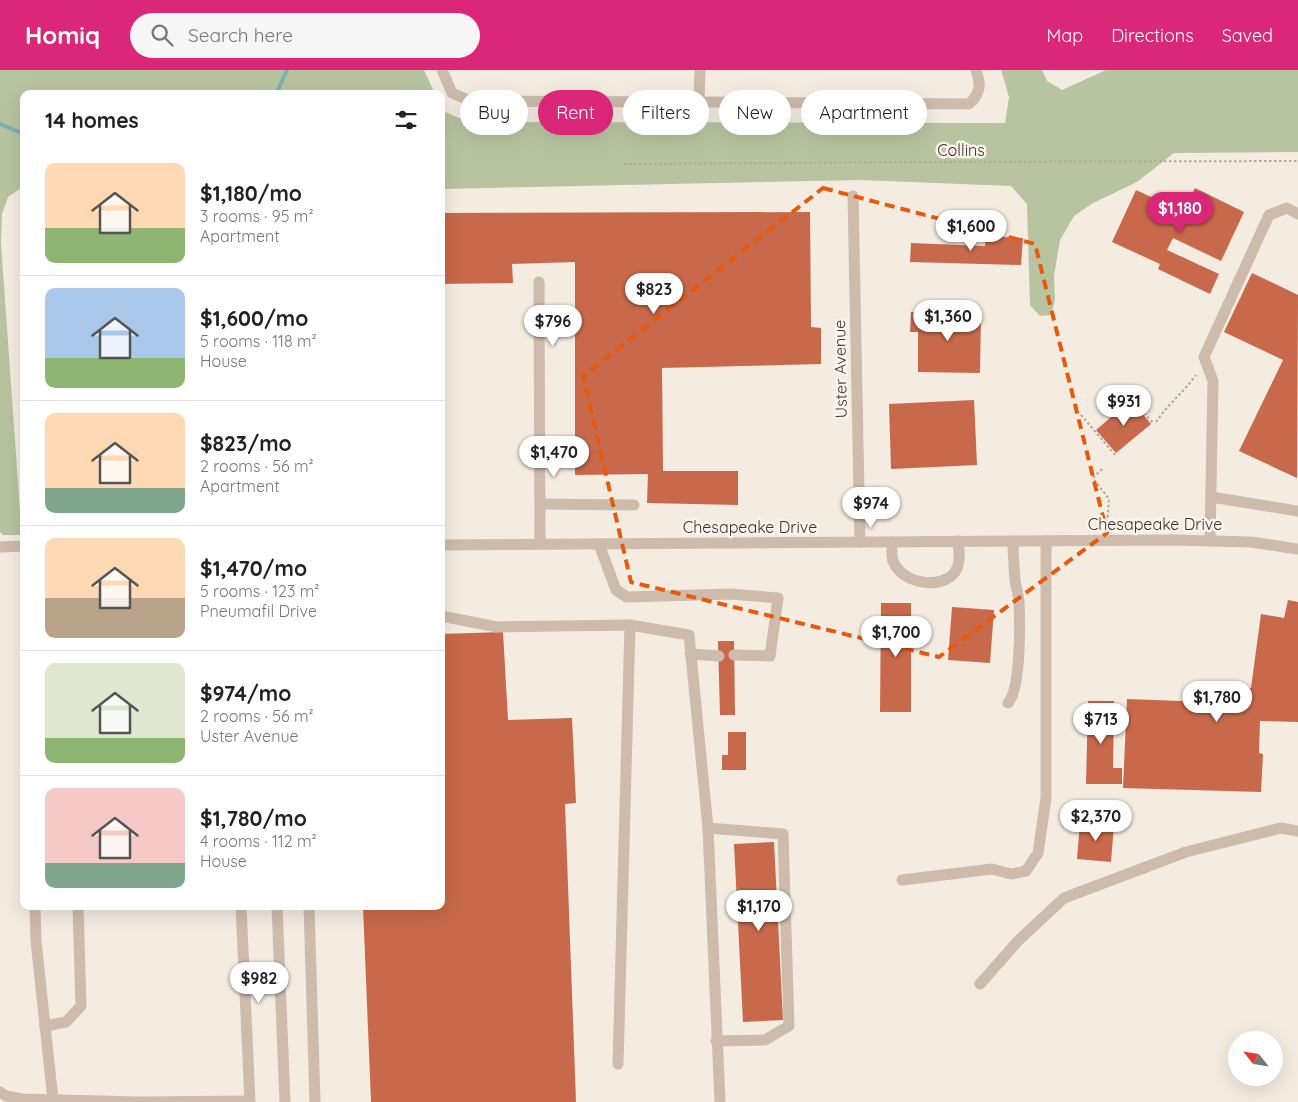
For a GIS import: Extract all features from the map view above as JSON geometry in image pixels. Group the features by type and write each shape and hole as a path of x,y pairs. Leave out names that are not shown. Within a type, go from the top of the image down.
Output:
{"street":[{"path":"442,70 452,93 470,100 623,101"},
{"path":"699,90 700,70"},
{"path":"709,102 969,104 976,97 980,82 976,70"},
{"name":"Uster Avenue","path":"853,196 860,542"},
{"path":"1210,540 1210,452 1213,381 1204,357 1269,216 1287,208 1298,214"},
{"path":"539,282 540,544"},
{"path":"1211,497 1298,510"},
{"path":"541,504 634,505"},
{"name":"Chesapeake Drive","path":"445,545 1210,540 1252,542 1298,550"},
{"path":"892,542 893,561 897,569 904,576 923,582 944,580 955,572 959,558 958,541"},
{"path":"1008,703 1013,696 1015,688 1018,661 1019,601 1015,581 1013,541"},
{"path":"902,880 992,869 1011,874 1026,871 1038,853 1046,798 1046,541"},
{"path":"599,544 616,590 627,597 730,594 778,598 770,656 734,655"},
{"path":"0,547 20,546"},
{"path":"445,617 497,627 630,626 689,635 708,828 720,1102"},
{"path":"618,1064 630,626"},
{"path":"690,654 719,656"},
{"path":"708,828 782,834 789,1026 765,1040 716,1041"},
{"path":"980,984 1018,941 1064,898 1186,852 1281,828 1298,832"},
{"path":"35,910 36,941 53,1100"},
{"path":"45,1026 66,1022 81,1006 78,910"},
{"path":"0,1092 6,1096 22,1099 139,1102 250,1101 242,910"},
{"path":"277,910 285,1102"},
{"path":"309,910 315,1102"}],"path":[{"name":"Collins","path":"624,164 1298,161"},
{"path":"1144,413 1155,423 1167,406 1196,375"},
{"path":"1081,415 1116,456"},
{"path":"1102,469 1093,478 1109,499 1107,526"}],"highlighted area":[{"path":"823,188 1035,244 1107,533 939,657 631,582 583,376"}],"green space":[{"path":"0,70 424,70 433,90 20,90 20,189 8,197 2,214 1,243 20,511 20,535 3,535 0,532"},
{"path":"1001,70 1042,70 1047,81 1062,90 1106,70 1298,70 1298,152 1174,153 1137,182 1093,203 1074,216 1060,240 1054,276 1055,300 1051,315 1040,316 1030,305 1027,204 1011,186 860,180 445,189 445,112 460,118 460,135 528,135 528,122 538,122 538,135 613,135 613,122 623,122 623,135 709,135 709,122 719,122 719,135 791,135 791,123 801,123 801,135 927,135 927,123 1005,123 1009,97"}],"building":[{"path":"1195,188 1244,212 1221,261 1173,238 1167,250 1219,274 1210,294 1158,269 1160,264 1112,242 1136,190 1184,212"},
{"path":"810,212 811,327 821,328 821,364 662,368 663,471 738,471 738,505 647,503 648,474 575,475 575,262 512,264 513,283 445,284 445,213"},
{"path":"986,236 1023,238 1021,265 910,262 911,243 985,246"},
{"path":"1252,273 1298,295 1297,478 1239,451 1283,360 1224,332"},
{"path":"911,312 981,313 980,373 918,372 918,332 910,332"},
{"path":"974,400 977,465 891,469 889,404"},
{"path":"1131,400 1151,424 1116,453 1096,430"},
{"path":"1288,600 1298,602 1298,722 1260,721 1259,753 1263,754 1261,792 1123,788 1127,699 1207,702 1208,694 1230,695 1230,687 1251,688 1261,614 1284,618"},
{"path":"881,603 911,603 911,712 880,712"},
{"path":"952,607 994,610 990,663 948,660"},
{"path":"503,632 508,720 572,718 576,803 565,804 576,1102 371,1102 363,910 445,910 445,634"},
{"path":"718,641 734,641 735,715 720,715"},
{"path":"1088,701 1114,701 1113,768 1122,768 1122,784 1086,784"},
{"path":"728,732 746,732 746,770 722,770 722,755 728,755"},
{"path":"1080,821 1114,824 1111,862 1077,859"},
{"path":"774,842 783,1020 743,1022 734,844"}],"waterway":[{"path":"278,90 287,70"},
{"path":"0,124 20,132"}]}
